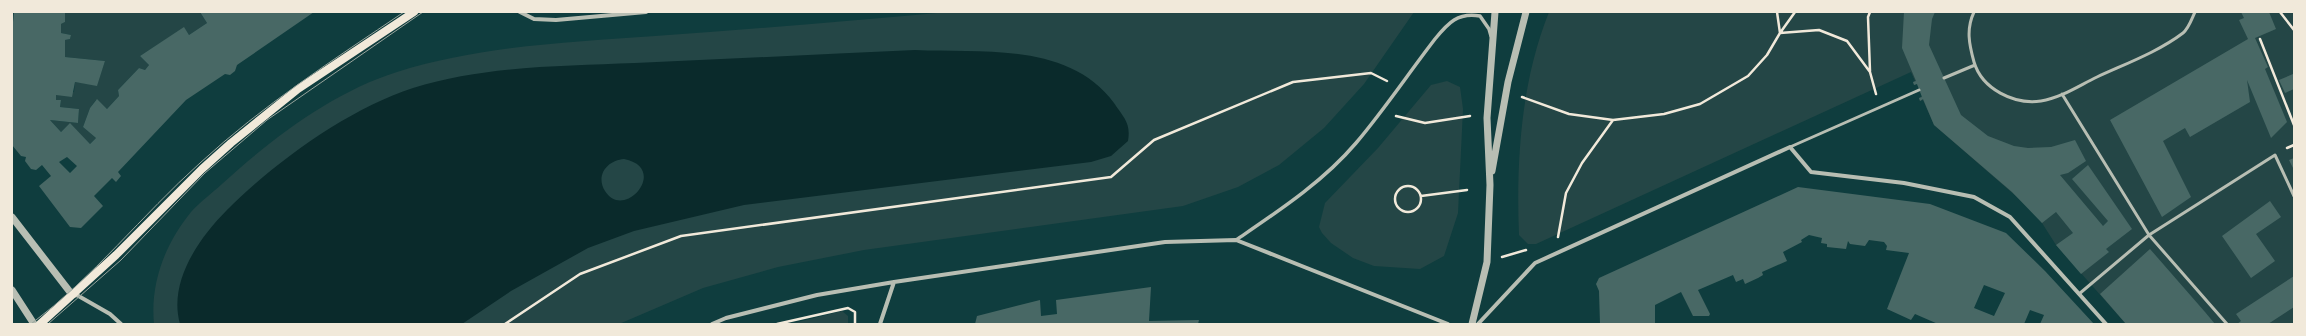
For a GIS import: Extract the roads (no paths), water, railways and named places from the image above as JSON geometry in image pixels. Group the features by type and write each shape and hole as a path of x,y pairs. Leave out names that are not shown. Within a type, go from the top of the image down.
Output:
{"main road":[{"path":"40,324 75,294 231,143 298,90 414,12"}],"street":[{"path":"520,12 534,19 556,20 646,12"},
{"path":"1472,324 1487,262 1490,185 1487,118 1495,12"},
{"path":"1490,185 1508,82 1526,12"},
{"path":"1236,240 1314,183 1355,144 1438,36 1456,18 1466,14 1480,16 1489,30 1493,42"},
{"path":"1478,324 1535,263 1790,147 1811,172 1904,183 1974,197 2010,217 2106,324"},
{"path":"12,217 65,286 75,294 110,314 122,324"},
{"path":"712,324 726,318 818,294 1165,242 1236,240 1448,324"},
{"path":"880,324 894,282"},
{"path":"12,290 34,324"}],"lane":[{"path":"1974,12 1970,20 1968,41 1975,64 1984,80 1989,85 2000,94 2020,101 2042,101 2062,94 2157,49 2185,32 2196,12"},
{"path":"1944,78 1975,64"},
{"path":"1790,147 1919,90"},
{"path":"2062,94 2149,235 2227,324"},
{"path":"2079,294 2149,235 2275,155 2294,196"}],"tram line":[{"path":"31,324 76,286 158,203 224,142 274,102 404,12"},
{"path":"48,324 121,260 205,173 267,120 423,12"}]}
